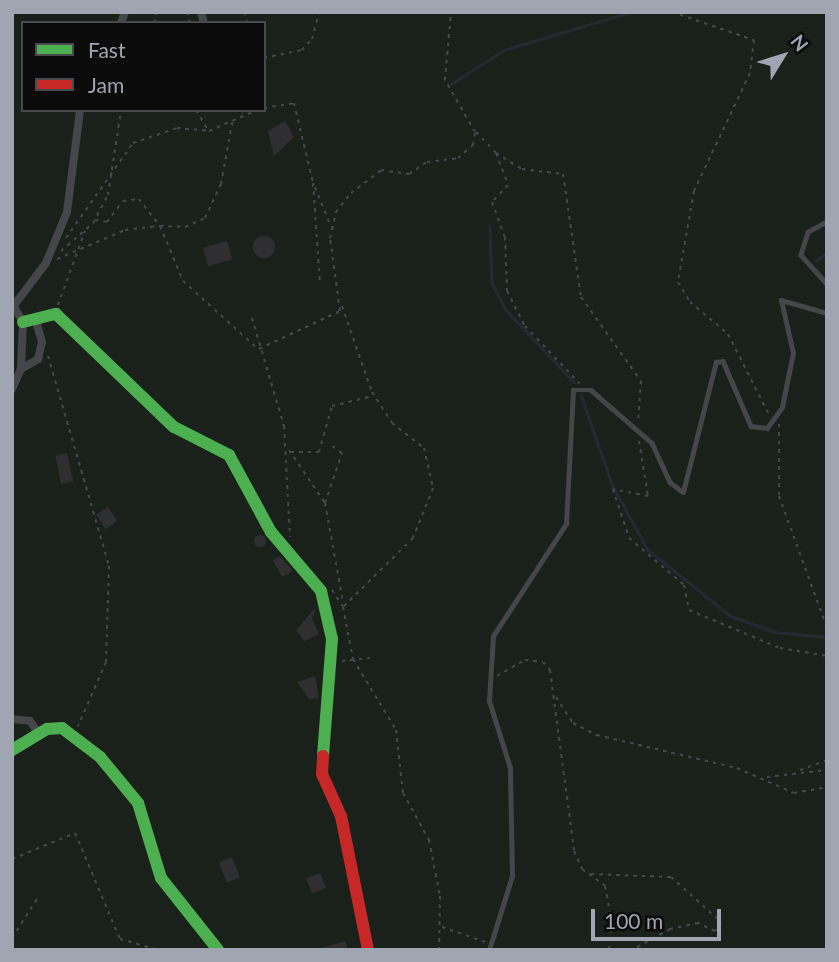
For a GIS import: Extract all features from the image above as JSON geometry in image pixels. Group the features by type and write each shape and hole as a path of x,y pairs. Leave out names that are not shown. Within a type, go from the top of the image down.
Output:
{"street":[{"path":"80,112 76,169 46,263 13,307 34,317 70,325 174,427 229,456 271,532 293,555 330,612 331,664 322,774 341,816 368,950"},
{"path":"21,369 38,359 42,342 34,317"},
{"path":"12,388 21,369 34,317"},
{"path":"12,719 30,722 38,733"},
{"path":"12,750 38,733 73,733 127,786 162,878 218,950"}],"lane":[{"path":"827,222 808,232 801,255 827,284"},
{"path":"490,947 512,876 510,768 489,701 493,636 566,524 569,398 581,386 652,443 670,482 683,492 716,362 723,361 751,426 767,428 775,420 793,353 781,300 827,313"}],"path":[{"path":"266,58 302,50 312,39 319,12"},
{"path":"451,12 445,80 474,128 496,153 508,185 492,202 505,237 507,291 525,326 554,350 581,386"},
{"path":"672,12 749,34 755,48 743,92 701,169 679,270 683,293 728,334 755,395 775,420 779,496 827,628"},
{"path":"266,108 293,103 313,182 331,228 342,305 373,396 392,423 424,448 433,488 414,538 343,607"},
{"path":"46,263 95,220 110,173 121,112"},
{"path":"197,112 209,131"},
{"path":"239,112 244,114"},
{"path":"46,263 121,154 148,135 183,127 209,131 233,117 250,112"},
{"path":"46,263 125,229 185,227 205,218 221,184 233,117"},
{"path":"331,228 341,203 372,174 389,168 409,174 427,162 458,158 472,145 474,128"},
{"path":"313,182 320,284"},
{"path":"95,220 107,222 123,201 139,199 160,226 183,281 227,328 259,349"},
{"path":"34,317 56,308 86,230"},
{"path":"259,349 330,319 342,305"},
{"path":"253,318 259,349 281,406 288,450 283,492 293,555"},
{"path":"38,359 48,356 88,512 109,566 108,649 73,733"},
{"path":"288,450 316,454 327,442 334,404 373,396"},
{"path":"325,503 342,453 327,442"},
{"path":"288,450 325,503 353,659 396,730 403,793 419,816 436,869 441,927 439,950"},
{"path":"326,585 343,607"},
{"path":"331,664 370,658"},
{"path":"494,681 507,667 536,659 550,670 555,692 565,715 597,735 766,777 794,793 827,787"},
{"path":"555,692 555,741 569,785 574,851 590,874 605,886 612,921 609,950"},
{"path":"766,777 799,770 827,760"},
{"path":"799,770 827,770"},
{"path":"12,859 75,833 120,939 158,950"},
{"path":"590,874 671,877 722,922 715,931 698,923 670,929 632,950"},
{"path":"12,938 37,900"},
{"path":"441,927 490,947"}],"shaded area":[{"path":"12,12 827,12 827,950 12,950"}],"building":[{"path":"285,121 294,137 274,156 268,131"},
{"path":"264,236 272,239 275,247 272,255 264,258 256,255 253,247 256,239"},
{"path":"227,241 232,259 208,266 203,248"},
{"path":"67,453 73,481 61,484 55,455"},
{"path":"108,507 117,521 106,529 96,515"},
{"path":"260,535 266,541 260,547 254,541"},
{"path":"280,556 293,571 282,577 273,560"},
{"path":"316,607 312,618 319,634 304,641 296,630"},
{"path":"315,676 319,697 310,700 297,682"},
{"path":"232,857 240,878 227,883 219,862"},
{"path":"320,873 326,888 312,893 306,879"},
{"path":"345,941 348,950 322,950 322,948"}],"waterway":[{"path":"451,84 504,50 631,12"},
{"path":"490,227 492,283 506,310 574,382"},
{"path":"815,261 827,253"},
{"path":"581,395 612,484 648,550 731,616 775,632 827,637"}],"traffic: fast":[{"path":"23,322 56,314 174,427 229,455 271,532 321,591 332,639 323,756"},
{"path":"12,750 47,729 62,728 100,757 138,803 161,878 218,950"}],"traffic: jam":[{"path":"323,756 322,774 341,816 368,950"}]}
